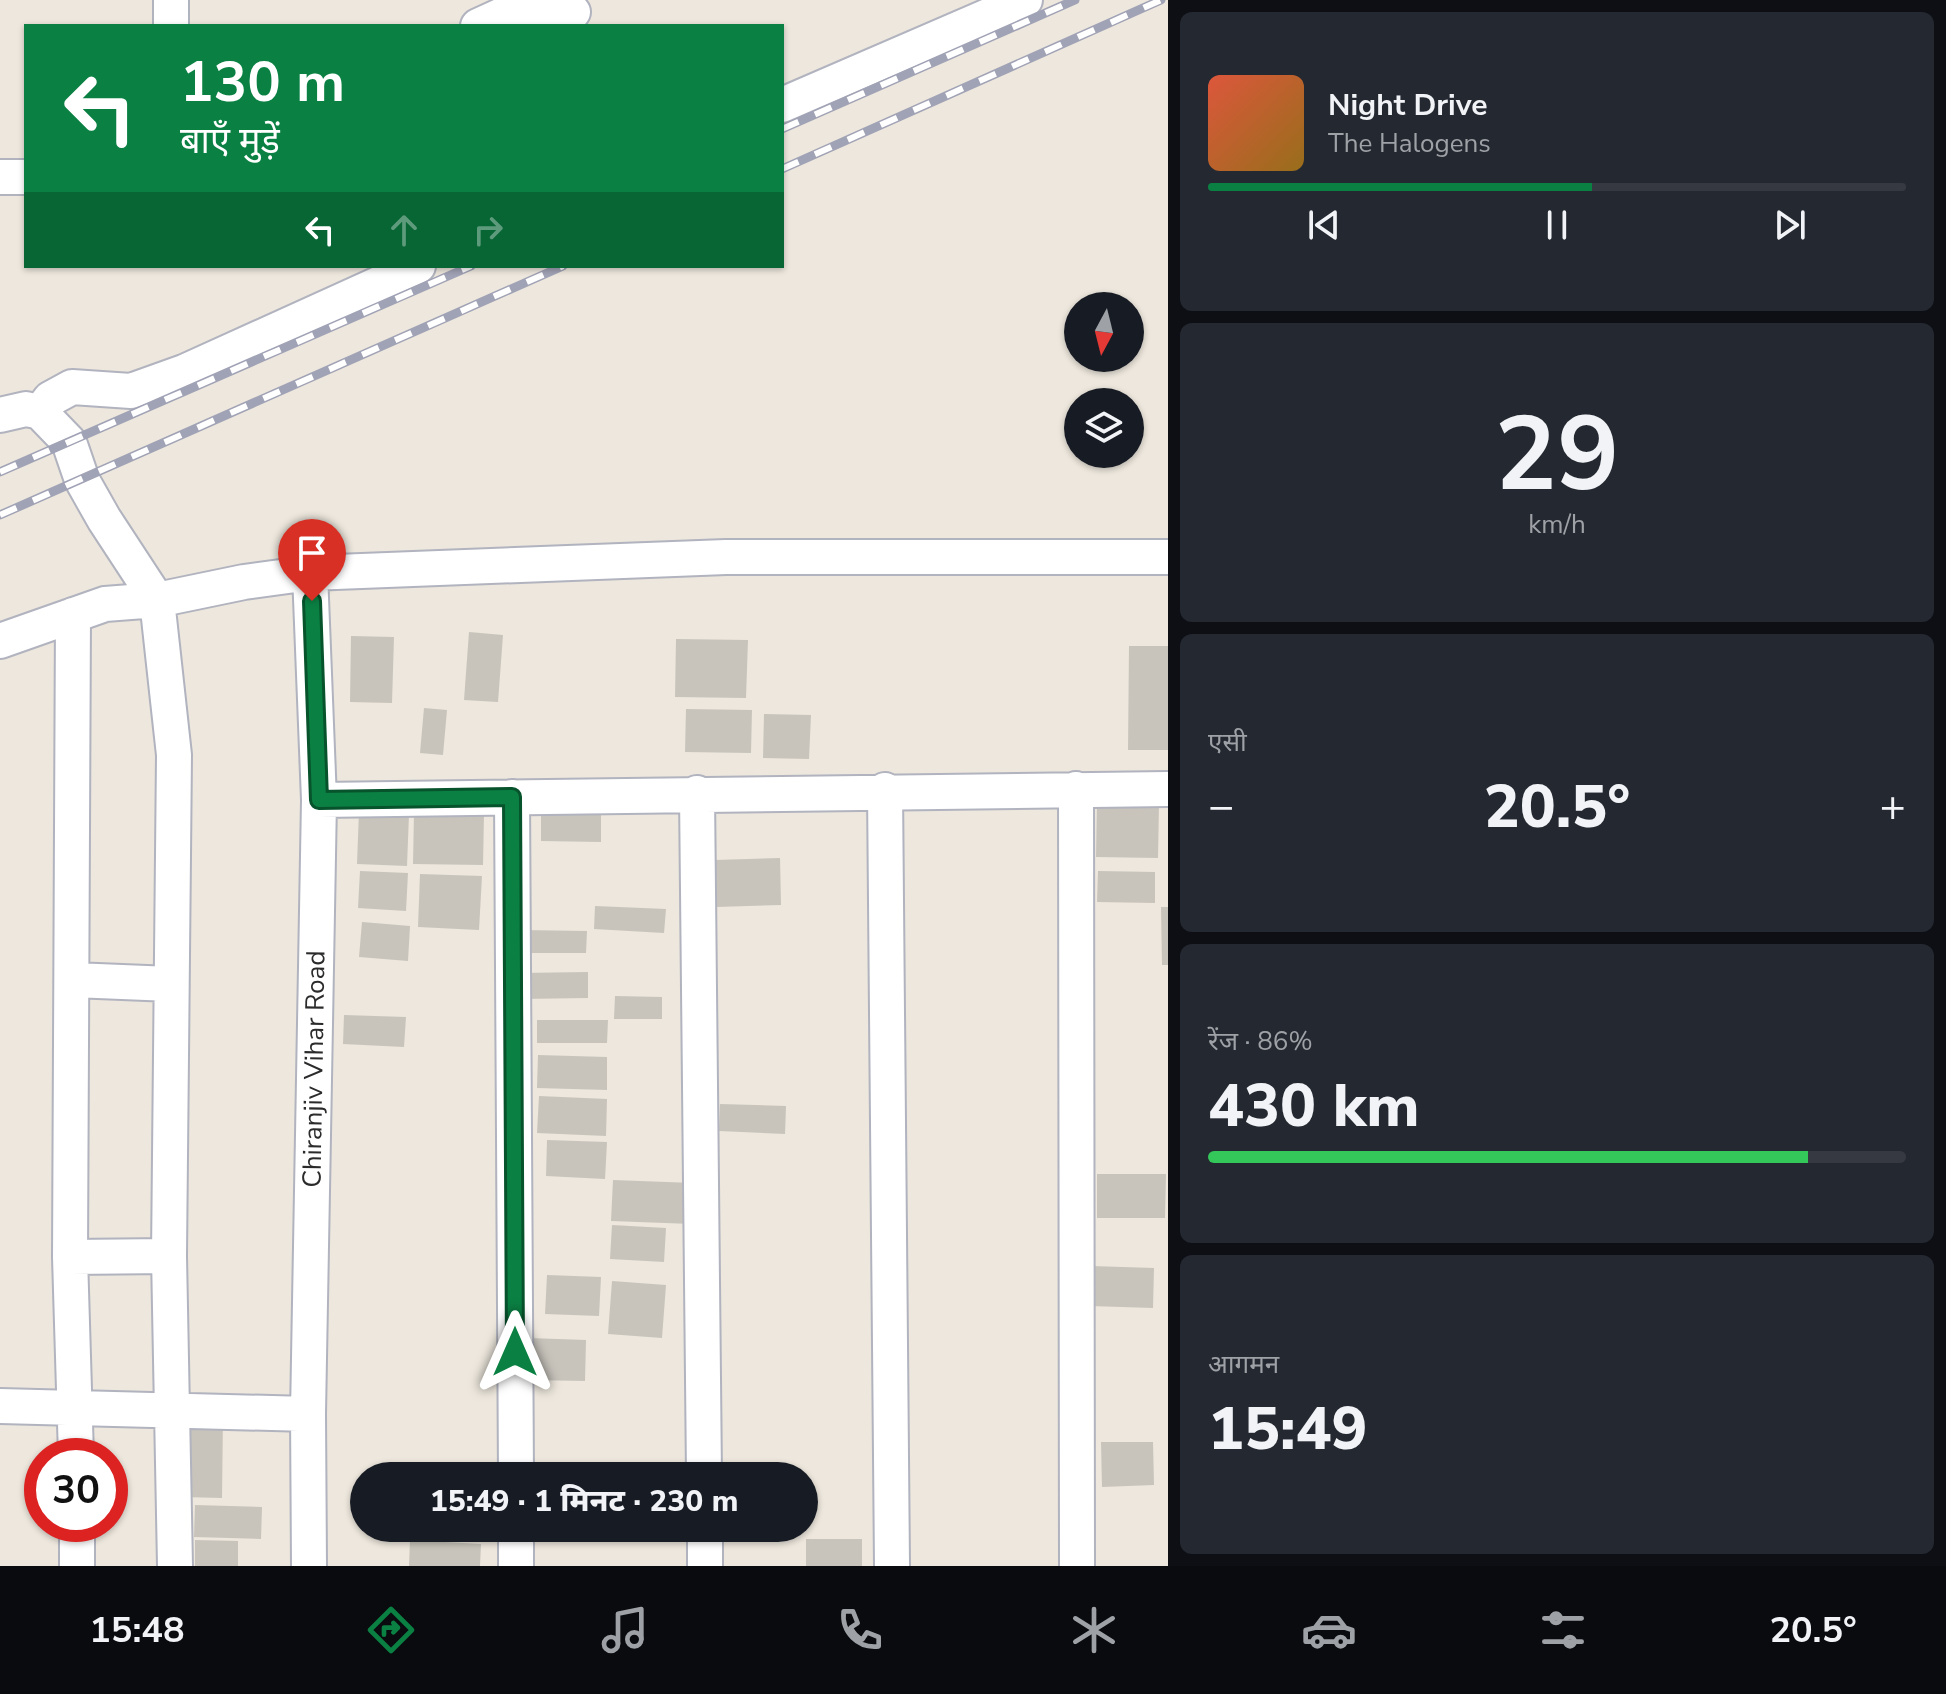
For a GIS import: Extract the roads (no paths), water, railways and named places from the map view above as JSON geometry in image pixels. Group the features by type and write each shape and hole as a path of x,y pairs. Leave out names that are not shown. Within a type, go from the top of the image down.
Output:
{"street":[{"path":"171,0 171,24"},
{"path":"784,104 1025,0"},
{"path":"482,24 513,10 573,12"},
{"path":"0,177 24,177"},
{"path":"40,412 50,399 72,387 131,391 184,372 357,279 409,268"},
{"path":"0,415 26,409 40,412 69,442 82,480 157,600 174,755 169,1256 175,1566"},
{"path":"0,641 105,604 157,600 244,582 310,573 726,557 1168,557"},
{"name":"Chiranjiv Vihar Road","path":"309,1566 308,1414 319,800 310,573"},
{"path":"73,615 70,1257 76,1438"},
{"path":"1076,789 1077,1566"},
{"path":"319,800 885,790 1168,789"},
{"path":"885,790 892,1566"},
{"path":"697,793 704,1462"},
{"path":"512,797 516,1462"},
{"path":"73,980 171,984"},
{"path":"70,1257 169,1256"},
{"path":"0,1406 308,1414"},
{"path":"77,1542 77,1566"},
{"path":"516,1542 516,1566"},
{"path":"705,1542 705,1566"}],"railway":[{"path":"784,128 1075,0"},
{"path":"784,168 1161,0"},
{"path":"0,472 466,268"},
{"path":"0,515 558,268"}]}
